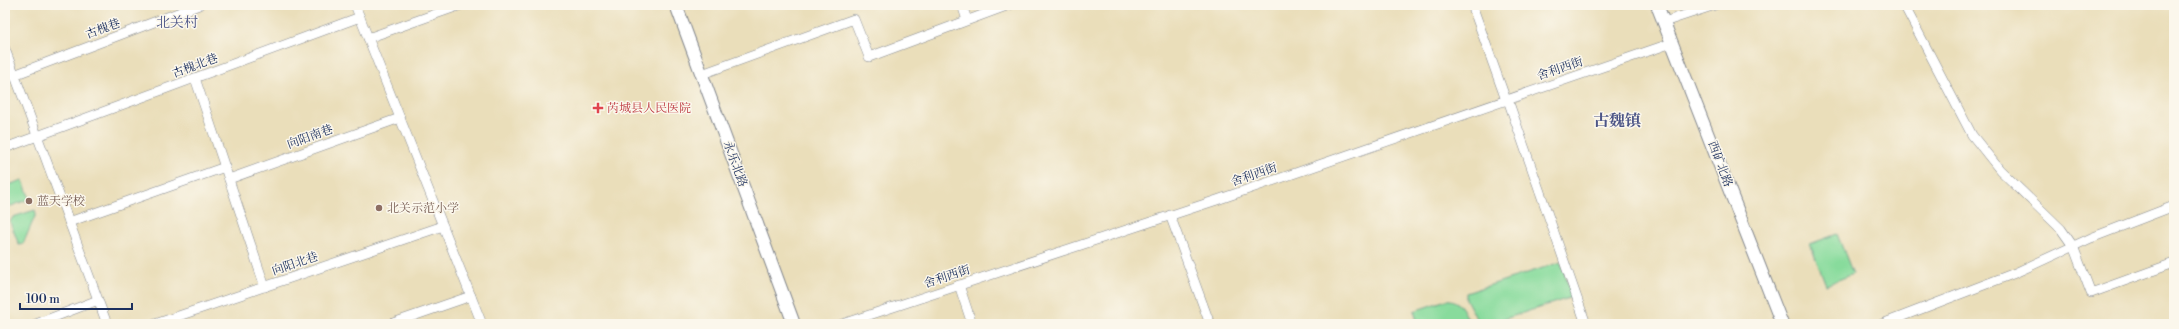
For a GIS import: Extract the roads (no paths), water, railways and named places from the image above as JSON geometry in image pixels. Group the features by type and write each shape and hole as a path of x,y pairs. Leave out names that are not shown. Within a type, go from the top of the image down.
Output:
{"main road":[{"name":"永乐北路","path":"676,5 794,324"},
{"name":"西矿北路","path":"1657,5 1782,324"},
{"name":"西矿北路","path":"1665,5 1789,324"}],"street":[{"name":"古槐巷","path":"14,75 199,5"},
{"path":"355,5 482,324"},
{"path":"368,38 461,5"},
{"path":"962,5 967,20"},
{"path":"702,74 854,19 869,57 1009,5"},
{"path":"1472,5 1586,324"},
{"path":"1670,20 1715,5"},
{"path":"1904,5 1966,126 2000,170 2029,196 2061,229 2074,246 2091,293 2174,263"},
{"name":"古槐北巷","path":"5,148 360,17"},
{"name":"舍利西街","path":"842,324 1170,215 1672,43"},
{"path":"5,49 107,324"},
{"path":"195,78 265,287"},
{"name":"向阳南巷","path":"229,180 400,118"},
{"path":"69,222 225,167"},
{"path":"1882,324 2015,273 2074,246 2174,206"},
{"path":"1170,215 1210,322 1200,324"},
{"name":"向阳北巷","path":"155,324 443,226"},
{"path":"958,286 972,324"},
{"path":"390,324 471,296"},
{"path":"36,324 98,300"}],"place":[{"name":"芮城县人民医院","path":"598,108"},
{"name":"蓝天学校","path":"29,201"},
{"name":"北关示范小学","path":"379,208"}],"district":[{"name":"北关村","path":"177,23"},
{"name":"古魏镇","path":"1617,121"}]}
